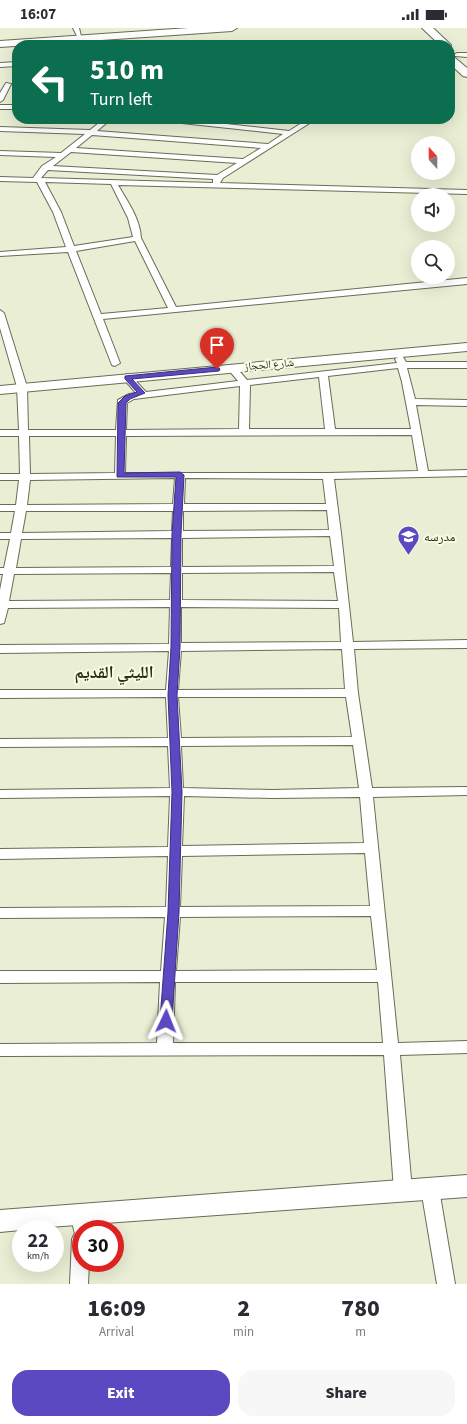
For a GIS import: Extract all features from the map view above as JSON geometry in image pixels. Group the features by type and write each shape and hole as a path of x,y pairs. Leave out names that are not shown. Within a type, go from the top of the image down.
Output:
{"main road":[{"path":"0,40 174,29 230,28"},
{"path":"417,28 430,40"},
{"path":"430,29 441,40"},
{"path":"40,40 80,36"},
{"path":"0,44 12,43"},
{"path":"456,54 467,65"},
{"path":"456,54 467,74"},
{"name":"شارع الحجاز","path":"0,390 232,368 400,359 467,347"},
{"path":"92,1220 403,1190 467,1186"},
{"path":"0,1221 72,1221"}],"street":[{"path":"0,66 12,65"},
{"path":"0,100 8,84"},
{"path":"0,85 12,84"},
{"path":"0,107 12,107"},
{"path":"102,124 38,174 38,180 43,185 57,212 115,364"},
{"path":"209,124 289,134"},
{"path":"45,168 218,177 305,124"},
{"path":"0,129 91,133 198,145 212,142 269,146"},
{"path":"189,158 198,145"},
{"path":"70,150 244,161"},
{"path":"0,153 63,155"},
{"path":"216,185 218,177"},
{"path":"0,179 467,192"},
{"path":"113,182 138,232 137,238 173,309"},
{"path":"0,254 71,249 137,238"},
{"path":"98,317 467,281"},
{"path":"0,313 22,387 25,477 21,508 5,571 0,621"},
{"path":"400,359 411,402 415,432 424,474"},
{"path":"120,476 120,433 123,400 132,396 142,393 323,375 400,359 467,365"},
{"path":"232,368 244,383 244,432"},
{"path":"323,375 330,432"},
{"path":"127,377 142,393"},
{"path":"411,402 467,403"},
{"path":"0,434 415,432"},
{"path":"0,477 180,475 328,476 467,473"},
{"path":"165,1050 168,977 173,912 177,792 172,695 175,647 177,534 180,475"},
{"path":"328,476 344,605 352,693 366,792 385,976 403,1190"},
{"path":"0,508 332,507"},
{"path":"0,536 336,533"},
{"path":"5,571 340,569"},
{"path":"1,605 176,603 344,605"},
{"path":"0,649 467,644"},
{"path":"0,694 172,695 352,693"},
{"path":"0,743 359,741"},
{"path":"0,794 177,792 272,794 467,791"},
{"path":"0,854 371,848"},
{"path":"0,913 378,910"},
{"path":"0,977 385,976"},
{"path":"0,1050 467,1047"},
{"path":"430,1189 446,1284"},
{"path":"79,1284 80,1272"}],"place":[{"name":"مدرسه","path":"409,556"}],"district":[{"name":"الليثي القديم","path":"114,672"}],"route":[{"path":"166,1021 173,912 177,792 172,695 175,647 177,534 180,475 120,476 122,403 127,397 142,393 127,377 217,369"}]}
